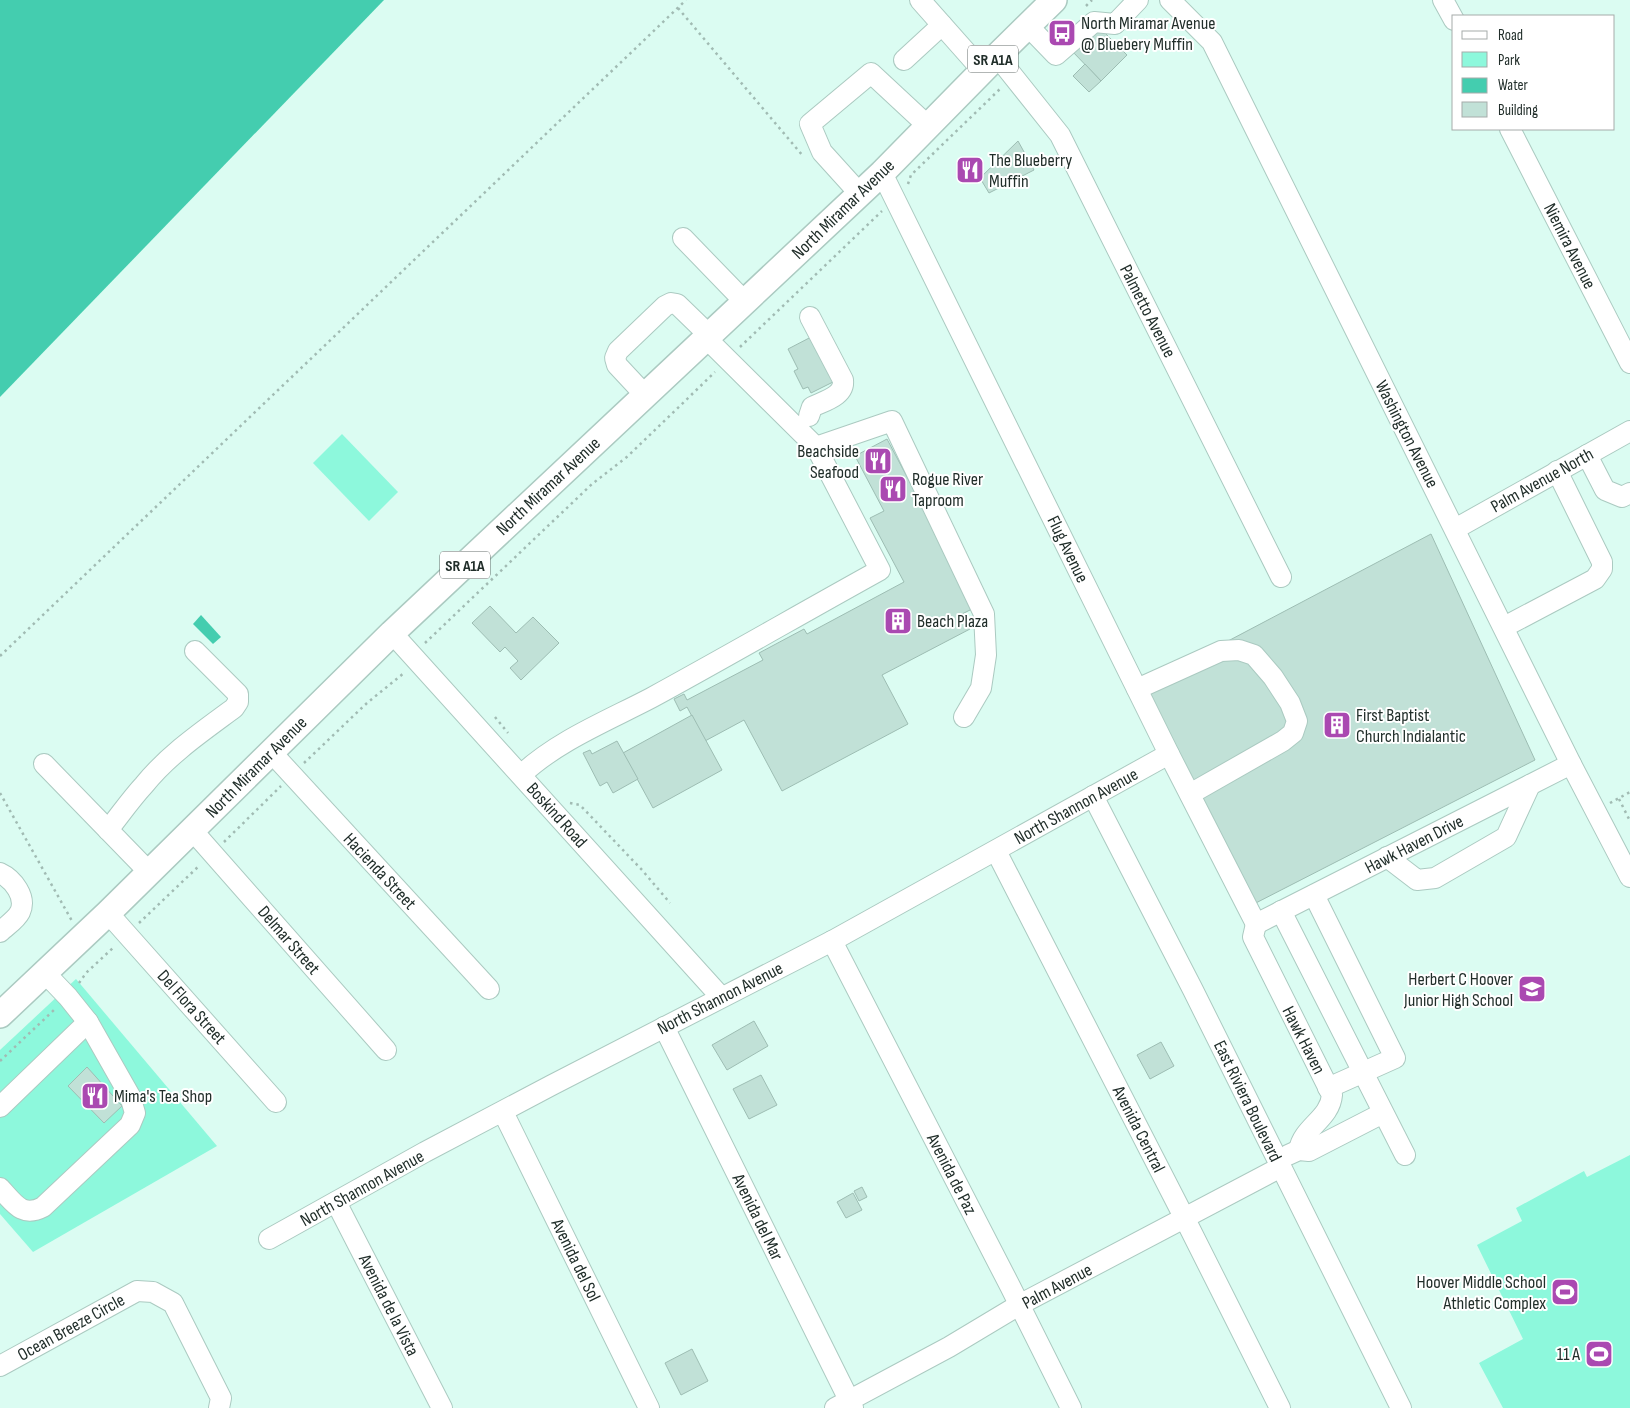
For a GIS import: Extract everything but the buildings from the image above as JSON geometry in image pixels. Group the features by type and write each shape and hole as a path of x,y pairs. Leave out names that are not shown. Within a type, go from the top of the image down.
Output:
{"main road":[{"name":"North Miramar Avenue","path":"0,1015 108,913 392,632 882,173 989,63 1054,0"}],"street":[{"name":"Palmetto Avenue","path":"920,0 942,25 989,63 1012,76 1060,135 1281,577"},
{"path":"1028,26 1056,55 1094,22 1114,24 1138,0"},
{"name":"Washington Avenue","path":"1170,0 1212,42 1571,764 1630,877"},
{"path":"1443,0 1452,16"},
{"path":"904,60 942,25"},
{"path":"860,194 822,152 810,124 871,73 928,126"},
{"name":"Niemira Avenue","path":"1511,130 1630,363"},
{"name":"Flug Avenue","path":"882,173 1169,754 1256,924"},
{"path":"683,238 745,302"},
{"path":"521,775 534,763 556,748 651,698 880,570 816,447 728,360 677,304 671,303 665,306 618,351 615,358 617,365 645,395"},
{"path":"809,416 812,407 841,392 844,387 843,380 810,317"},
{"path":"816,447 892,421 984,614 986,655 981,688 964,717"},
{"name":"Palm Avenue North","path":"1455,529 1630,431"},
{"path":"1587,455 1605,490 1622,497 1630,493"},
{"path":"1504,627 1598,576 1603,565 1558,471"},
{"name":"Boskind Road","path":"392,632 721,997"},
{"path":"108,830 144,784 163,765 190,740 234,708 238,702 238,694 195,650"},
{"path":"1137,689 1221,651 1239,650 1254,655 1273,676 1290,703 1298,721 1293,733 1284,741 1190,794"},
{"name":"Hacienda Street","path":"271,752 488,989"},
{"name":"North Shannon Avenue","path":"269,1239 425,1152 664,1026 832,941 1169,754"},
{"path":"44,764 149,872"},
{"name":"Hawk Haven Drive","path":"1256,924 1571,764"},
{"path":"1387,857 1417,880 1435,878 1506,837 1530,785"},
{"name":"East Riviera Boulevard","path":"1093,796 1197,999 1401,1408"},
{"name":"Delmar Street","path":"192,830 386,1050"},
{"name":"Avenida Central","path":"996,851 1280,1408"},
{"path":"0,873 12,880 21,897 20,911 0,932"},
{"path":"1314,894 1395,1058 1328,1088"},
{"path":"1281,911 1405,1155"},
{"name":"Del Flora Street","path":"108,913 276,1102"},
{"name":"Hawk Haven","path":"1256,924 1253,937 1332,1095 1331,1106 1300,1141 1299,1150"},
{"name":"Avenida de Paz","path":"832,941 1071,1408"},
{"path":"0,1188 24,1211 34,1212 44,1207 130,1125 135,1113 130,1096 88,1022 68,996 45,972"},
{"path":"0,1106 88,1022"},
{"name":"Avenida del Mar","path":"664,1026 846,1406"},
{"name":"Avenida del Sol","path":"503,1112 649,1408"},
{"path":"1279,1164 1299,1150 1310,1152 1383,1113"},
{"name":"Palm Avenue","path":"846,1406 1019,1305 1185,1219 1279,1164"},
{"name":"Avenida de la Vista","path":"336,1202 442,1408"},
{"name":"Ocean Breeze Circle","path":"0,1366 137,1291 153,1292 173,1303 221,1398 219,1408"}],"path":[{"path":"0,656 686,0"},
{"path":"1085,6 1092,0"},
{"path":"678,8 809,162"},
{"path":"0,1061 68,996 86,973 367,703 407,671 412,655 592,484 628,456 906,189 911,175 1012,76"},
{"path":"495,717 509,734"},
{"path":"1604,806 1630,792"},
{"path":"0,793 81,938"},
{"path":"1619,799 1630,821"},
{"path":"567,802 580,805 670,903"}],"green space":[{"path":"342,434 398,492 369,521 313,463"},
{"path":"76,979 217,1146 33,1252 0,1214 0,1050"},
{"name":"Hoover Middle School Athletic Complex","path":"1630,1155 1630,1408 1503,1408 1479,1363 1523,1339 1477,1245 1522,1221 1516,1208 1584,1171 1587,1177"}],"water":[{"path":"0,0 384,0 0,397"},
{"path":"201,615 221,637 213,644 193,624"}],"place":[{"name":"North Miramar Avenue @ Bluebery Muffin","path":"1062,33"},
{"name":"The Blueberry Muffin","path":"970,170"},
{"name":"Beachside Seafood","path":"878,461"},
{"name":"Rogue River Taproom","path":"893,489"},
{"name":"Beach Plaza","path":"898,621"},
{"name":"First Baptist Church Indialantic","path":"1337,725"},
{"name":"Herbert C Hoover Junior High School","path":"1532,989"},
{"name":"Mima's Tea Shop","path":"95,1096"},
{"name":"Hoover Middle School Athletic Complex","path":"1565,1292"},
{"name":"11 A","path":"1599,1354"}]}
